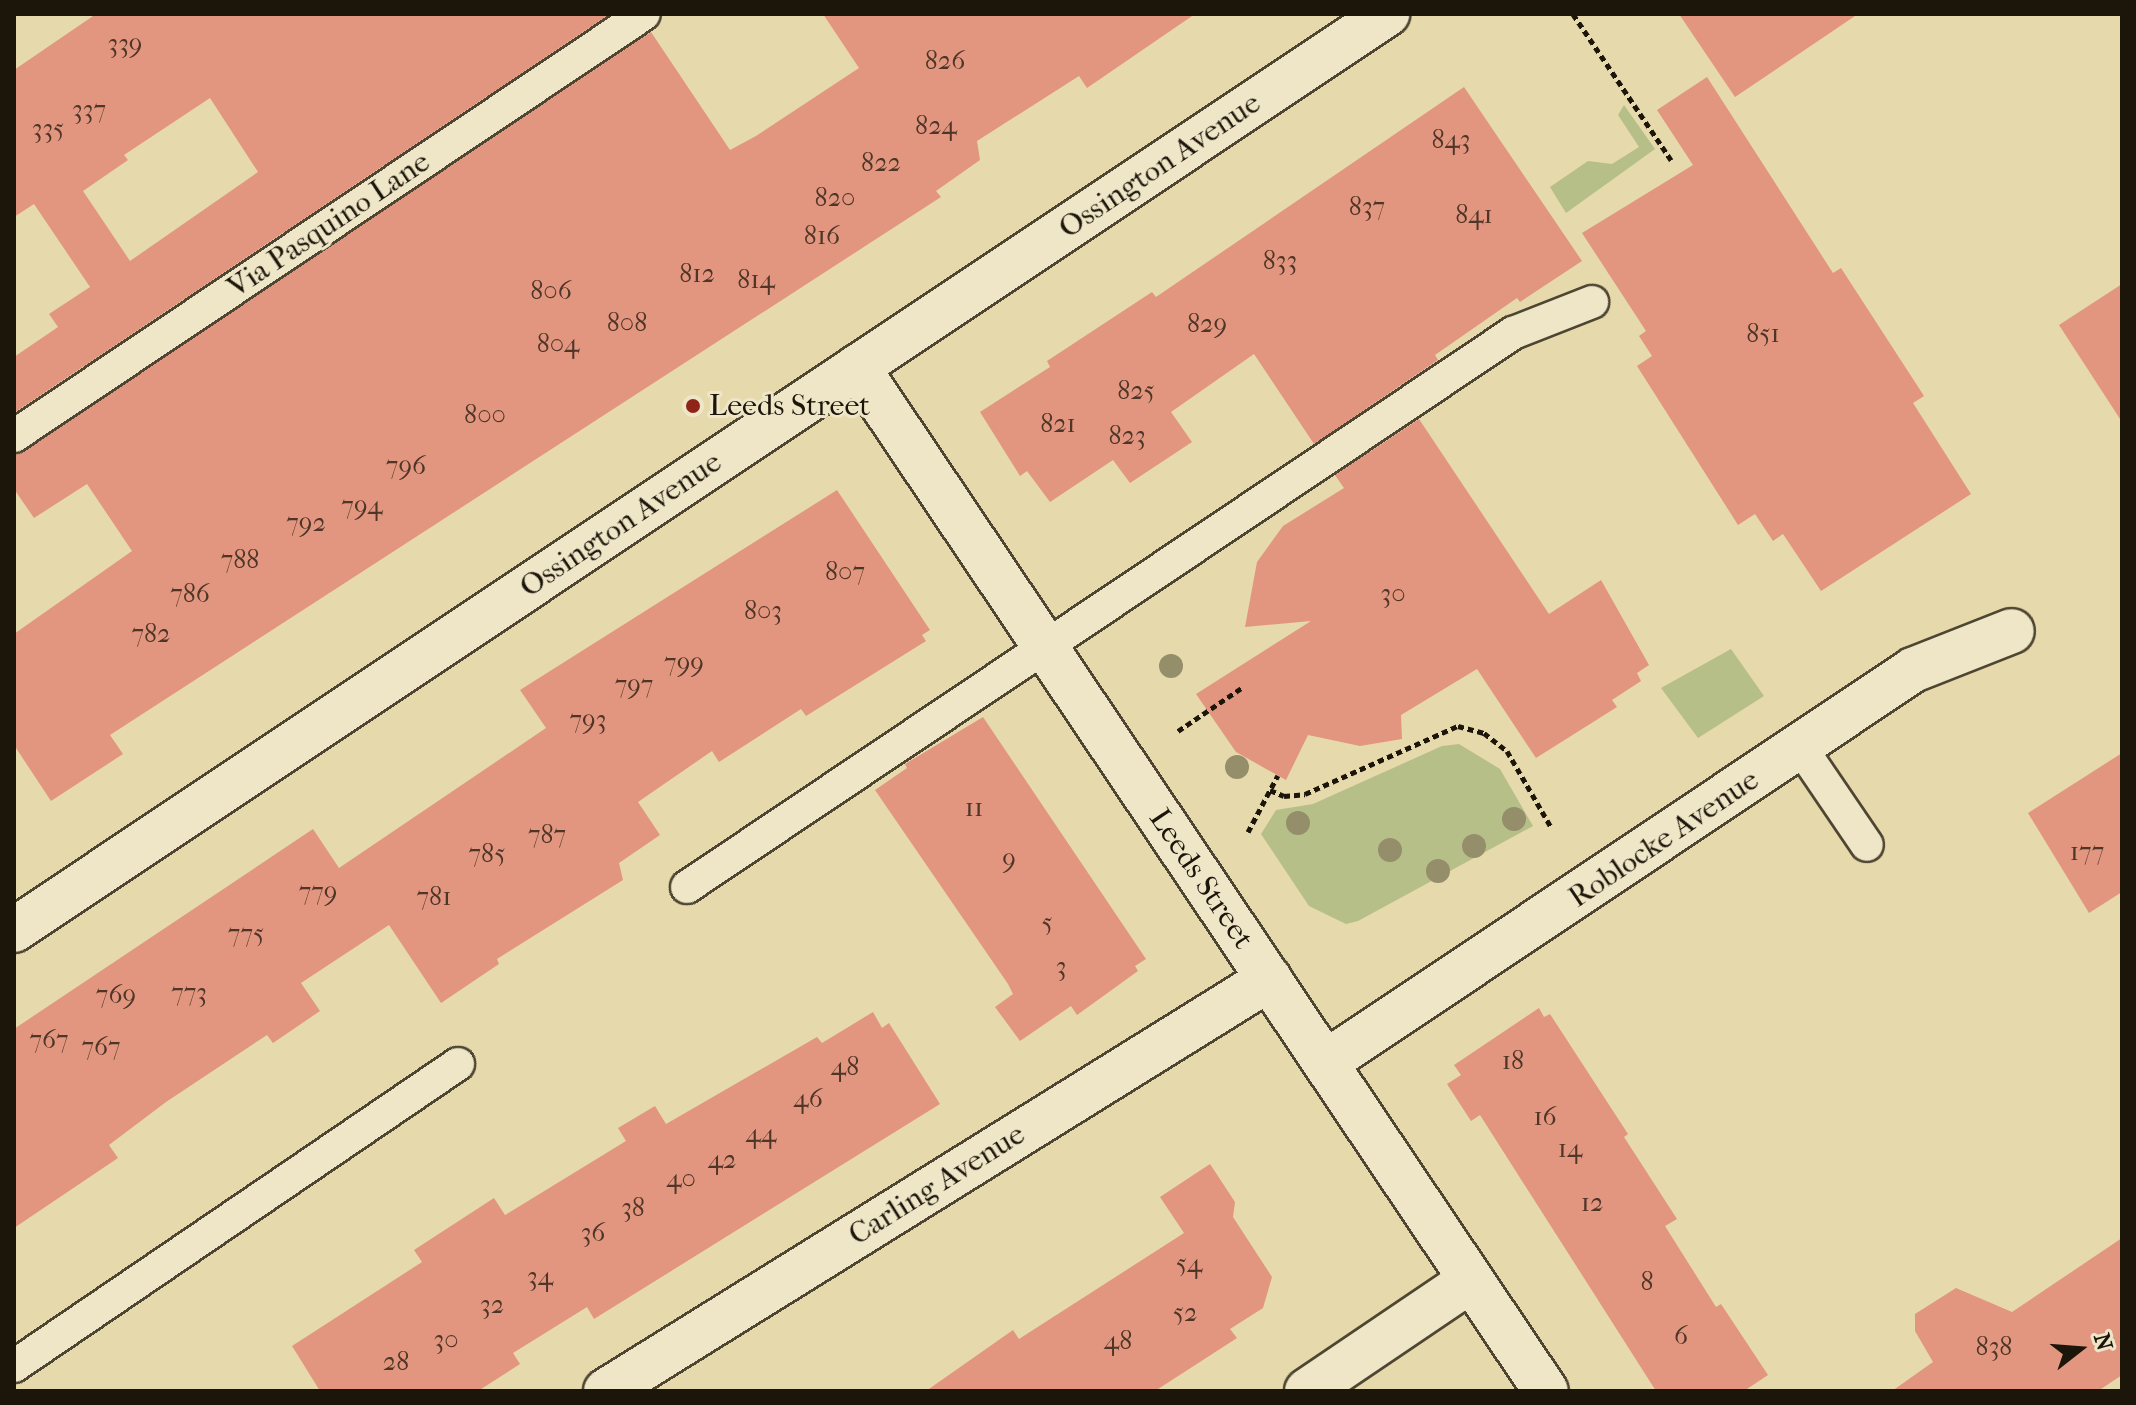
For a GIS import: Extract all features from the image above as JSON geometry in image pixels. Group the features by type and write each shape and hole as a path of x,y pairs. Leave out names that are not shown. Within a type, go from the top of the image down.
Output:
{"street":[{"name":"Ossington Avenue","path":"18,917 857,367 1387,14"},
{"name":"Leeds Street","path":"857,367 1546,1391"},
{"name":"Roblocke Avenue","path":"1325,1063 1801,748 1913,670 2012,631"},
{"name":"Carling Avenue","path":"606,1391 1269,979"},
{"path":"1307,1391 1471,1280"}],"lane":[{"name":"Via Pasquino Lane","path":"14,436 644,14"},
{"path":"687,887 1047,650 1513,333 1592,302"},
{"path":"1801,748 1867,845"},
{"path":"14,1366 458,1064"}],"path":[{"path":"1573,14 1671,160"},
{"path":"1178,731 1243,687"},
{"path":"1270,790 1284,796 1305,794 1458,726 1484,733 1507,751 1551,827"},
{"path":"1248,832 1278,775"}],"green space":[{"path":"1624,105 1655,149 1566,213 1550,187 1588,161 1612,164 1639,147 1618,115"},
{"path":"1731,649 1764,696 1698,738 1661,688"},
{"path":"1459,744 1500,769 1533,826 1358,921 1346,924 1309,906 1261,834 1276,810 1313,804 1442,746"}],"building":[{"path":"96,14 610,14 14,413 14,357 58,327 49,314 90,287 34,204 14,217 14,70","holes":["210,98 258,172 130,261 83,191 128,160 124,155"]},
{"path":"823,14 1195,14 1087,88 1079,76 977,141 980,160 936,191 941,197 110,735 123,754 51,801 14,745 14,634 132,551 87,484 34,518 14,489 14,455 651,32 730,150 756,136 859,68"},
{"path":"1679,14 1858,14 1735,97"},
{"path":"1707,77 1833,273 1841,268 1924,396 1913,403 1971,494 1821,591 1783,534 1773,541 1755,514 1738,525 1637,366 1652,356 1639,336 1646,331 1582,233 1693,165 1657,110"},
{"path":"1464,87 1582,261 1520,302 1517,298 1435,355 1438,360 1314,444 1254,354 1171,412 1192,442 1130,483 1113,460 1050,502 1027,471 1020,476 980,412 1050,367 1047,361 1152,292 1156,297"},
{"path":"2122,284 2122,422 2059,325"},
{"path":"1419,419 1549,614 1601,580 1649,665 1637,673 1641,681 1612,700 1617,707 1536,758 1477,669 1401,715 1402,739 1360,746 1308,735 1286,780 1236,752 1196,694 1311,621 1245,627 1257,562 1283,526 1344,488 1335,475"},
{"path":"837,490 930,630 922,635 926,641 806,716 801,709 719,762 712,751 638,802 660,835 619,863 623,880 497,959 499,964 441,1003 389,925 301,983 320,1011 273,1043 267,1035 166,1102 109,1145 118,1158 14,1228 14,1029 313,829 339,868 546,728 520,690"},
{"path":"983,717 1146,959 1135,966 1138,971 1077,1015 1071,1006 1020,1041 995,1007 1013,994 1008,984 875,790 907,768 905,764"},
{"path":"2122,753 2122,892 2089,913 2028,813"},
{"path":"1539,1008 1544,1017 1550,1014 1628,1134 1624,1137 1677,1219 1665,1226 1716,1307 1721,1304 1768,1375 1744,1391 1656,1391 1480,1115 1471,1121 1447,1084 1461,1075 1454,1065"},
{"path":"873,1012 882,1028 889,1023 940,1104 594,1319 587,1307 513,1353 520,1364 478,1391 320,1391 292,1346 422,1262 414,1250 494,1198 505,1215 626,1141 618,1128 655,1106 666,1124 817,1037 822,1043"},
{"path":"1210,1164 1235,1202 1233,1217 1272,1277 1263,1308 1230,1329 1237,1338 1155,1391 926,1391 1013,1330 1019,1339 1184,1233 1160,1197"},
{"path":"2122,1238 2122,1375 2098,1391 1892,1391 1933,1362 1915,1331 1915,1314 1956,1288 2012,1312"}],"place":[{"name":"Leeds Street","path":"693,406"}]}
